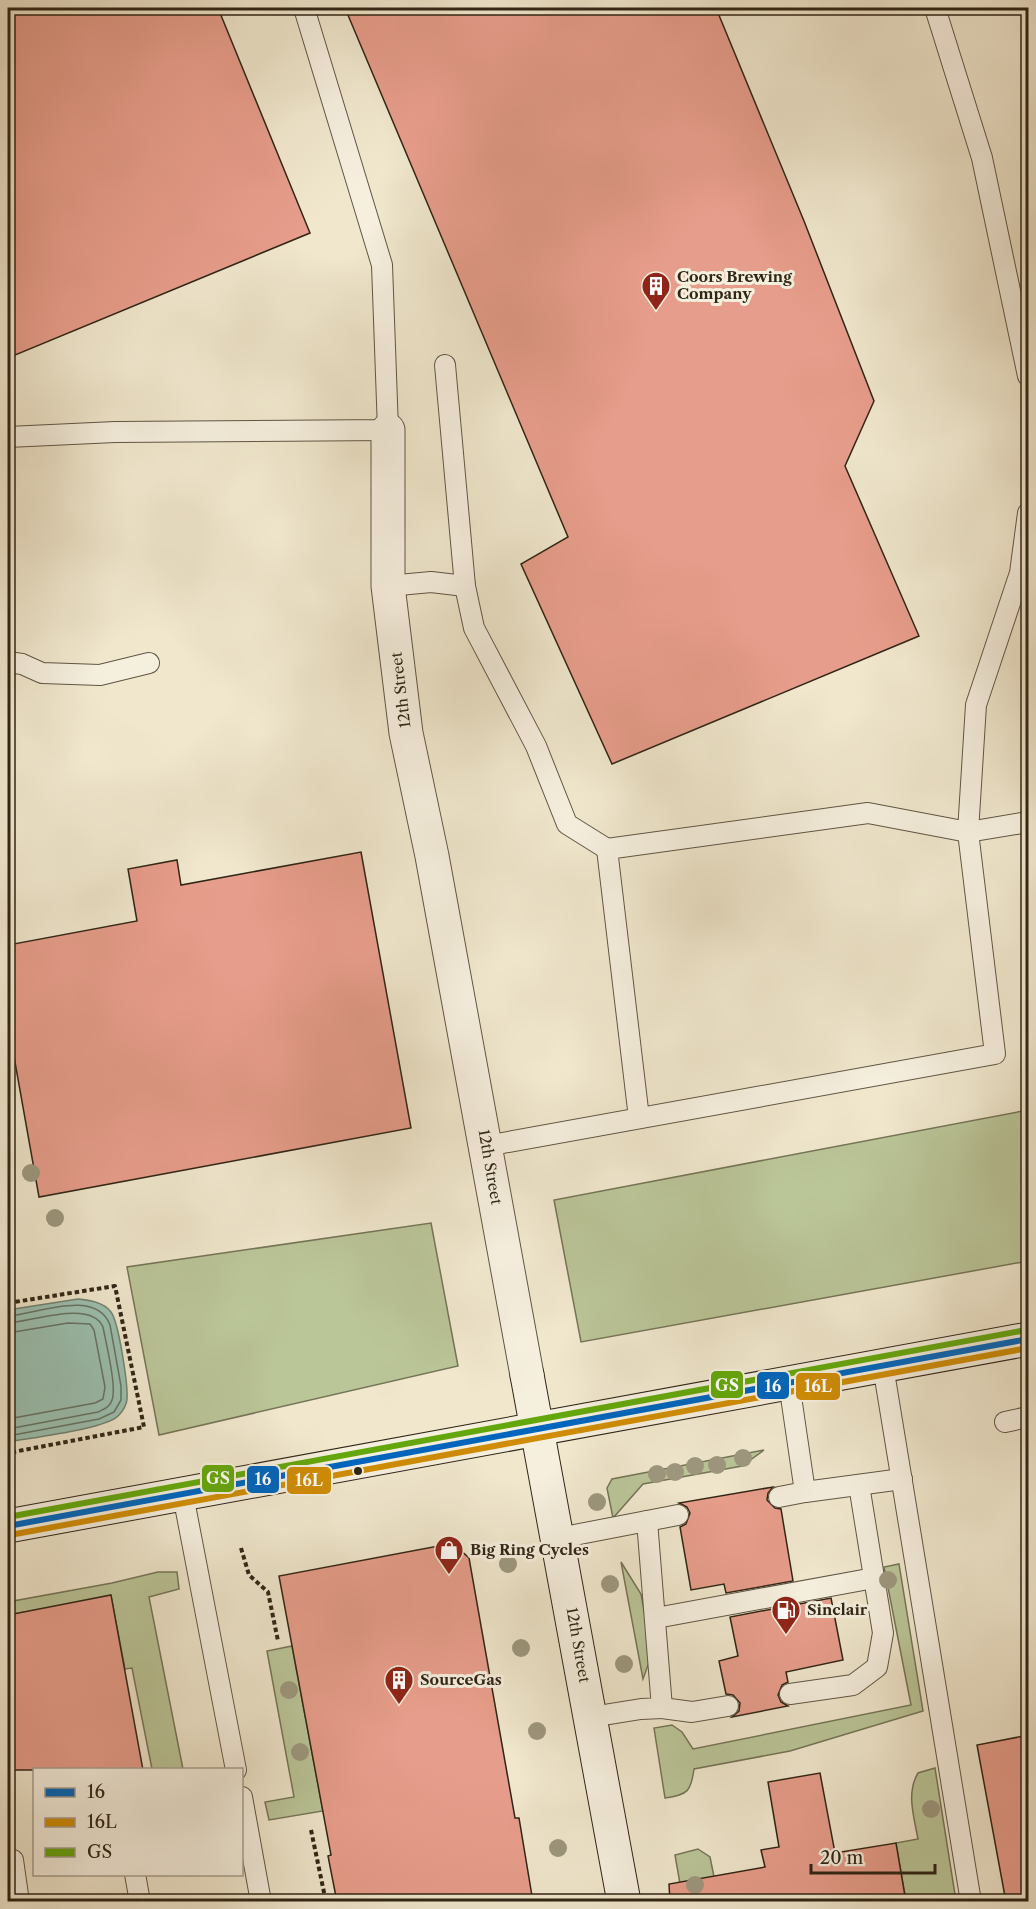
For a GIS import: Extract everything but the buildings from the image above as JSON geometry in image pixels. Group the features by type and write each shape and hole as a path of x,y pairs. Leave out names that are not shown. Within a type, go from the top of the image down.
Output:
{"street":[{"name":"12th Street","path":"388,430 388,586 406,733 432,856 624,1902"},
{"path":"8,1526 1029,1339"}],"lane":[{"path":"8,437 115,432 388,430 382,265 304,8"},
{"path":"935,8 982,158 1029,376"},
{"path":"445,365 465,586 474,628 536,746 567,824 607,849 868,813 968,832 1029,822"},
{"path":"486,1146 994,1054 968,832 976,705 1020,573 1029,513"},
{"path":"388,586 431,582 465,586"},
{"path":"8,662 22,664 42,673 100,675 148,663"},
{"path":"607,849 639,1118"},
{"path":"883,1366 971,1902"},
{"path":"789,1383 805,1492"},
{"path":"1005,1422 1029,1417"},
{"path":"779,1497 902,1479"},
{"path":"790,1694 853,1685 877,1667 883,1632 859,1485"},
{"path":"183,1495 236,1768"},
{"path":"559,1538 678,1515"},
{"path":"647,1521 662,1708"},
{"path":"656,1618 874,1578"},
{"path":"591,1717 641,1709 662,1708 692,1712 728,1706"},
{"path":"243,1803 261,1902"},
{"path":"13,1860 19,1902"},
{"path":"135,1876 140,1902"}],"path":[{"path":"8,1303 115,1286 144,1427 8,1453"},
{"path":"241,1548 249,1575 268,1592 278,1641"},
{"path":"311,1830 326,1902"}],"shaded area":[{"path":"1028,1110 1028,1261 581,1342 554,1200"},
{"path":"431,1223 458,1366 159,1435 127,1267"},
{"path":"764,1450 742,1466 643,1484 613,1518 607,1488 612,1479"},
{"path":"621,1562 641,1594 652,1654 643,1679"},
{"path":"899,1564 923,1711 790,1751 694,1769 687,1791 665,1798 654,1728 672,1725 682,1732 693,1749 911,1705 884,1567"},
{"path":"158,1572 177,1572 179,1589 149,1597 183,1768 152,1768 132,1668 125,1669 111,1596 8,1615 8,1602"},
{"path":"292,1646 323,1811 269,1820 265,1802 294,1797 267,1651"},
{"path":"935,1768 956,1901 906,1901 896,1843 918,1839 912,1805 912,1789 918,1773"},
{"path":"698,1849 710,1857 719,1901 683,1901 675,1855"}],"water":[{"path":"78,1299 104,1306 114,1318 126,1381 125,1407 119,1415 100,1425 8,1442 8,1310"}],"transit line":[{"name":"GS","path":"8,1517 1026,1330"},
{"name":"16","path":"8,1526 1028,1339"},
{"name":"16L","path":"10,1535 1028,1348"}],"place":[{"name":"Coors Brewing Company","path":"656,312"},
{"name":"Big Ring Cycles","path":"449,1576"},
{"name":"Sinclair","path":"786,1636"},
{"name":"SourceGas","path":"399,1706"}]}
